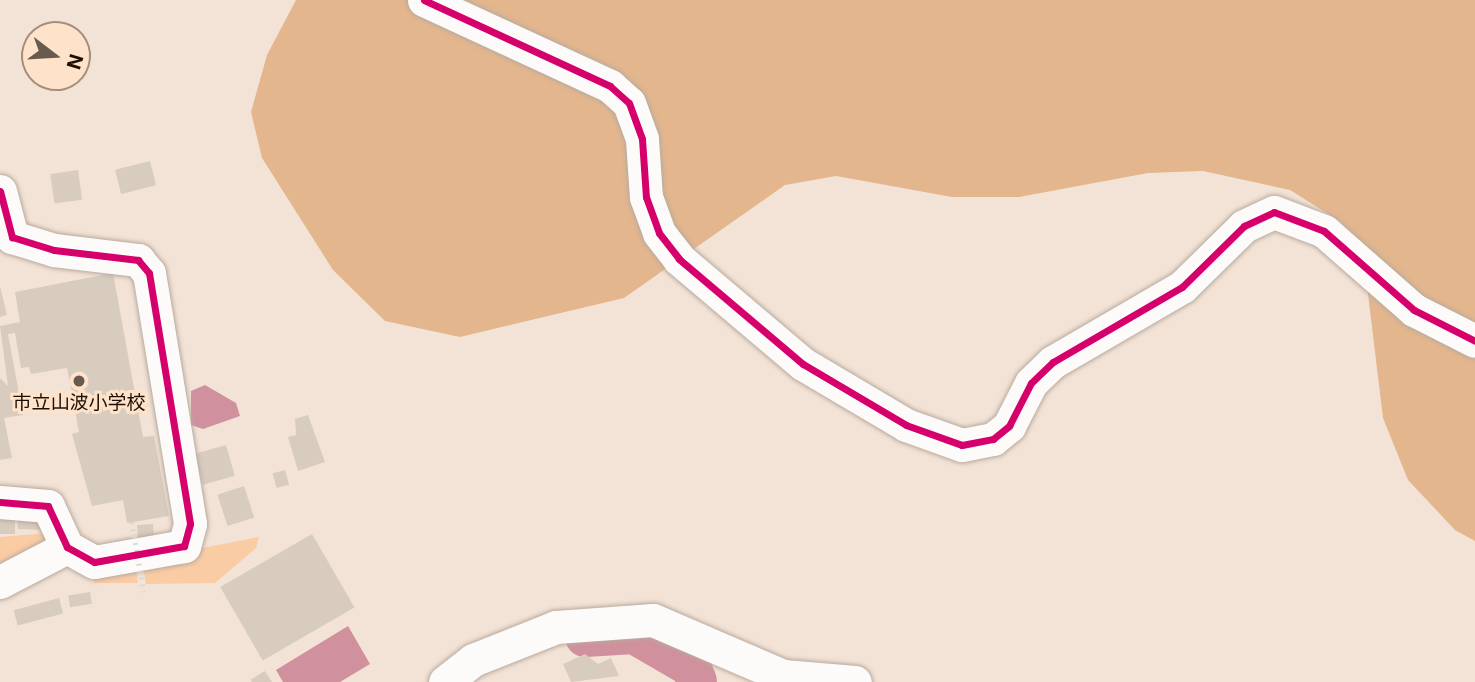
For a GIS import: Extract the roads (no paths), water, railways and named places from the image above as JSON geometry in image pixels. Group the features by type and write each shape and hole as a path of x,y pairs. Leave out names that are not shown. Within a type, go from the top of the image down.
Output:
{"street":[{"path":"424,0 610,86 629,103 642,139 646,197 659,233 679,259 803,364 906,425 962,445 993,439 1009,426 1031,383 1053,362 1182,287 1244,226 1274,212 1324,231 1414,310 1475,341"},
{"path":"0,191 12,237 138,260 149,273 190,524 184,546 94,562 67,547 48,506 0,502"},
{"path":"0,582 67,547"},
{"path":"445,682 473,660 556,627 653,620 783,676 855,682"}],"waterway":[{"path":"585,637 634,634 691,667 697,681"}],"place":[{"name":"市立山波小学校","path":"79,381"}]}
